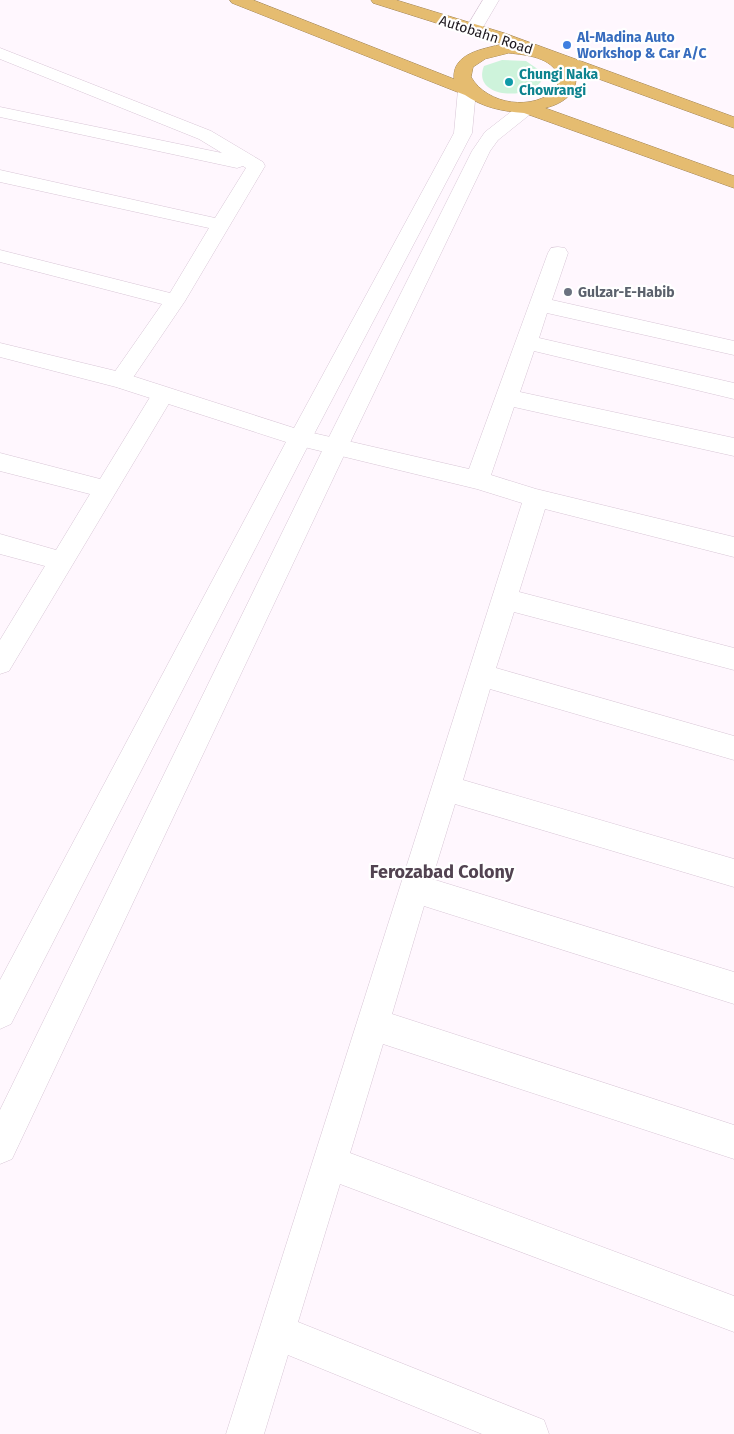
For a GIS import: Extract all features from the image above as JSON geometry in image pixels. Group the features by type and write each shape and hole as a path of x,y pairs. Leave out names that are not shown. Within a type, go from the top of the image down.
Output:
{"highway":[{"path":"238,0 467,90 488,102 527,108 734,182"},
{"name":"Autobahn Road","path":"379,0 543,54 734,123"},
{"path":"467,90 462,81 462,71 467,62 478,55 492,50 509,48 543,54 556,60 564,68 568,78 567,87 560,95 548,102 527,108"}],"street":[{"path":"473,30 491,0"},
{"path":"0,53 205,135 256,166"},
{"path":"0,1013 300,438 463,133 467,90"},
{"path":"0,1147 336,447 481,151 491,136 527,108"},
{"path":"0,112 256,166"},
{"path":"120,380 175,301 256,166"},
{"path":"0,176 221,225"},
{"path":"477,480 558,253"},
{"path":"0,256 175,301"},
{"path":"539,304 734,348"},
{"path":"526,342 734,391"},
{"path":"0,350 120,380 300,438 477,480 536,498 734,547"},
{"path":"3,654 163,395"},
{"path":"506,397 734,447"},
{"path":"0,462 104,490"},
{"path":"245,1434 536,498"},
{"path":"0,544 61,561"},
{"path":"505,599 734,659"},
{"path":"481,675 734,748"},
{"path":"446,788 734,873"},
{"path":"414,888 734,988"},
{"path":"372,1024 734,1142"},
{"path":"330,1164 734,1314"},
{"path":"277,1332 530,1434"}],"green space":[{"path":"502,60 526,61 542,72 543,79 536,86 526,91 503,93 493,90 486,85 482,77 484,66"}],"place":[{"name":"Al-Madina Auto Workshop & Car A/C","path":"567,45"},
{"name":"Chungi Naka Chowrangi","path":"509,82"},
{"name":"Gulzar-E-Habib","path":"568,292"}],"district":[{"name":"Ferozabad Colony","path":"442,872"}]}
